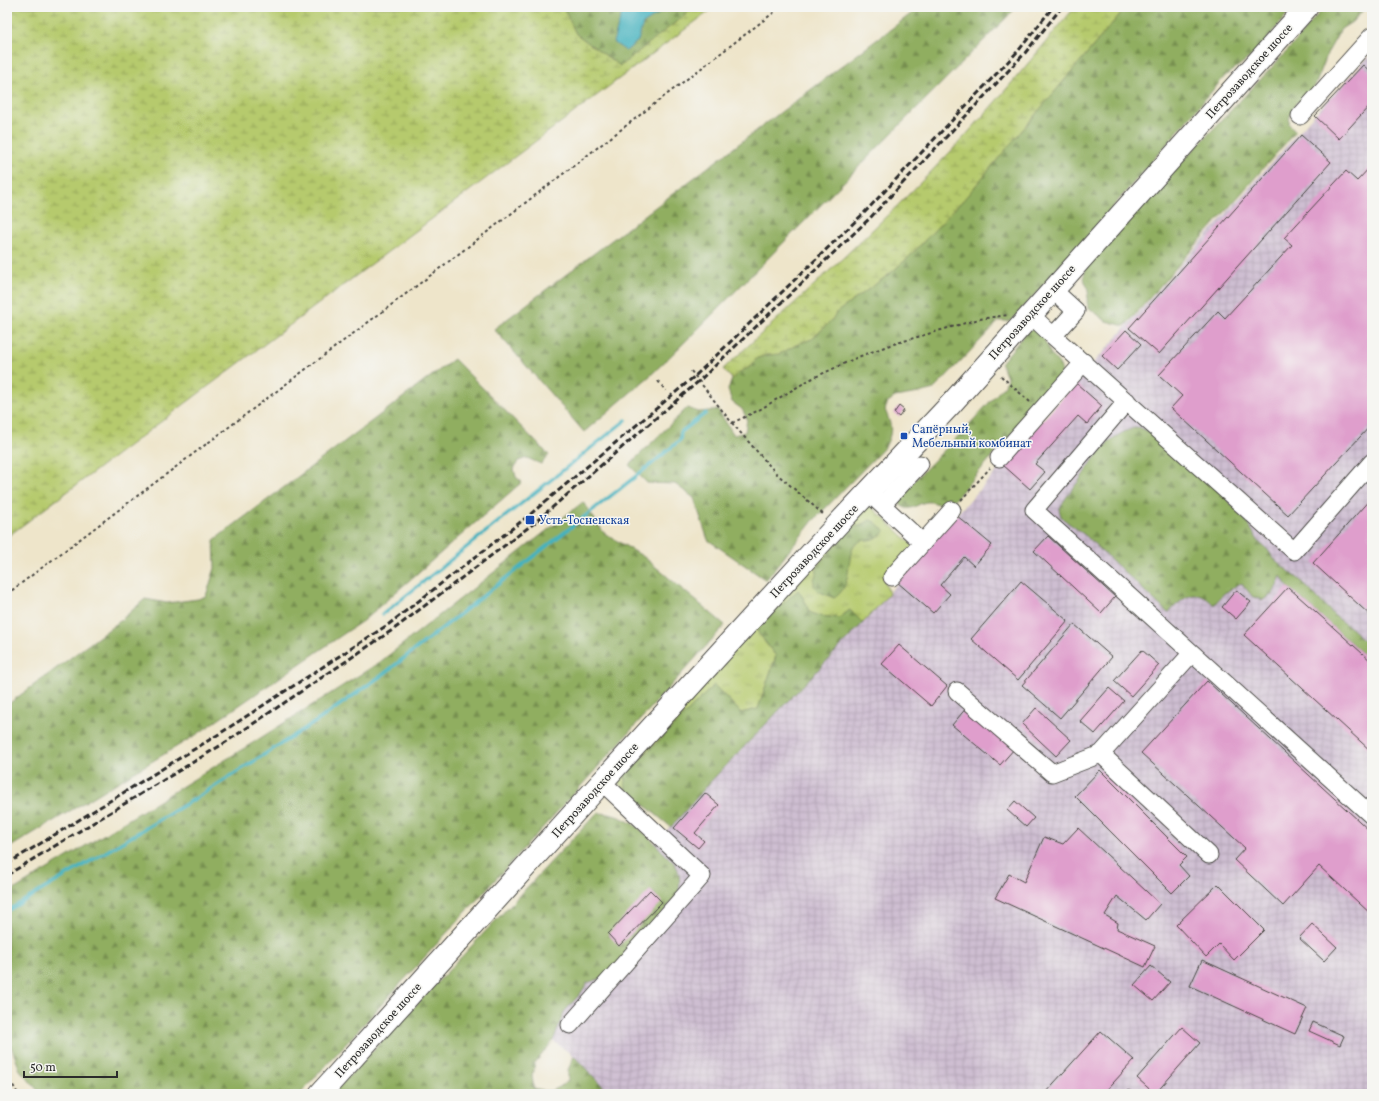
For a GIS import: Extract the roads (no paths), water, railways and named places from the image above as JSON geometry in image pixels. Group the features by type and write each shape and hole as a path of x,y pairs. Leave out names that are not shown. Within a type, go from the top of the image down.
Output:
{"main road":[{"name":"Петрозаводское шоссе","path":"320,1094 837,525 875,499 950,404 1307,7"}],"lane":[{"path":"1300,116 1372,36"},
{"path":"1052,289 1076,311 1054,336"},
{"path":"1030,314 1294,551 1372,462"},
{"path":"999,458 1084,362"},
{"path":"1127,401 1034,510 1372,816"},
{"path":"920,464 875,499 923,543"},
{"path":"892,577 952,510"},
{"path":"957,691 1052,773 1101,754 1192,653"},
{"path":"1101,754 1208,855"},
{"path":"570,1025 702,876 602,782"}],"water":[{"path":"624,7 669,7 643,24 638,41 626,51 613,42"}],"waterway":[{"path":"7,911 201,795 320,719 385,673 654,462 680,440 681,432 706,413"},
{"path":"383,614 626,420"}],"railway":[{"path":"7,864 219,734 389,624 527,517 695,376 864,213 1019,50 1053,7"},
{"path":"7,875 223,744 394,629 533,524 699,381 870,218 1025,53 1062,7"}],"place":[{"name":"Сапёрный, Мебельный комбинат","path":"904,436"},
{"name":"Усть-Тосненская","path":"530,520"}]}
